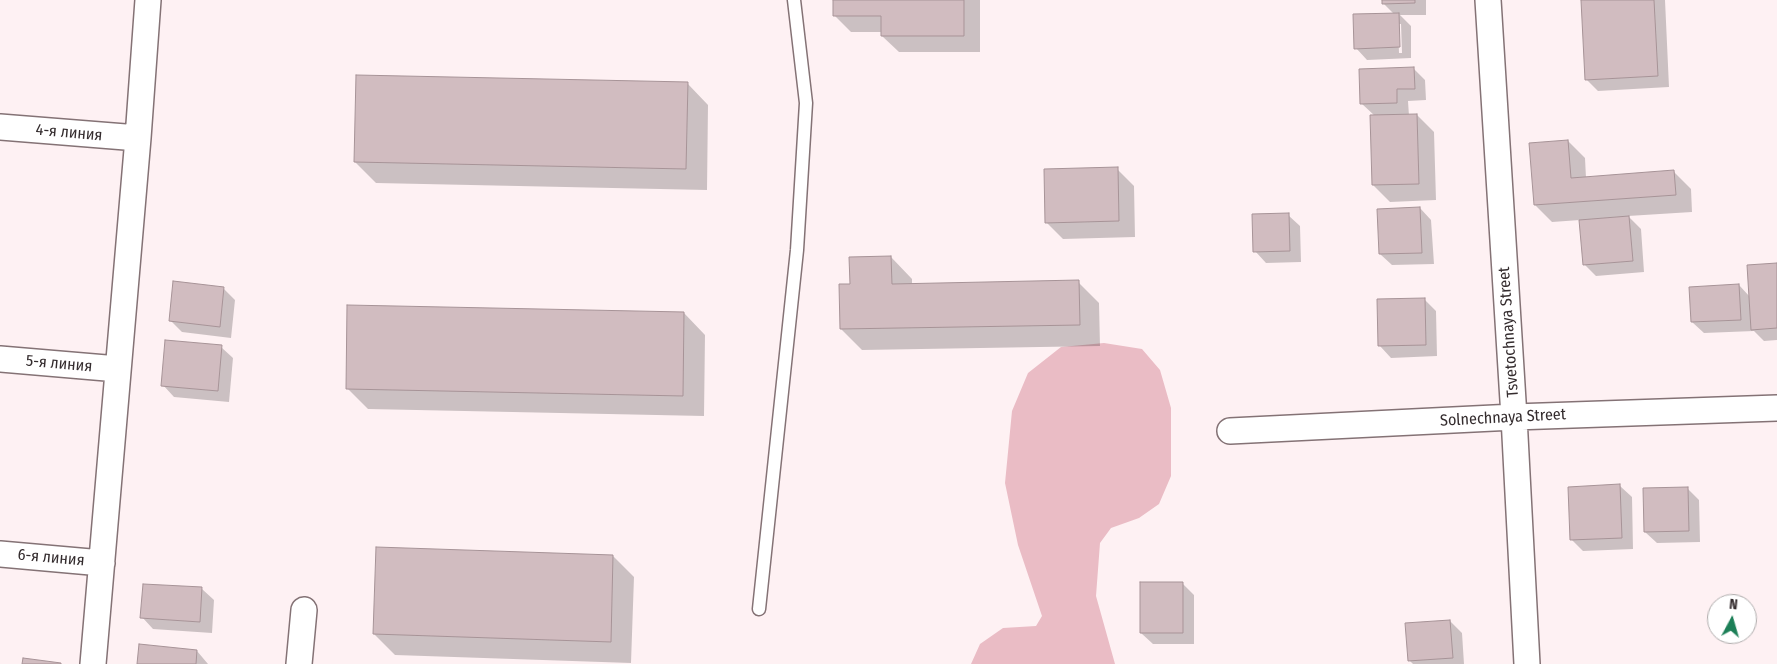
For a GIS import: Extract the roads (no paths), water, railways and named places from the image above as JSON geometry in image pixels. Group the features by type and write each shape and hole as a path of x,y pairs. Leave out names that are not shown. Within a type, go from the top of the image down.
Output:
{"street":[{"path":"93,664 148,0"},
{"name":"Tsvetochnaya Street","path":"1488,0 1514,417 1527,664"},
{"name":"4-я линия","path":"0,127 138,138"},
{"name":"5-я линия","path":"0,359 118,369"},
{"name":"Solnechnaya Street","path":"1230,431 1514,417 1777,408"},
{"name":"6-я линия","path":"0,554 102,562"},
{"path":"299,664 304,610"}],"lane":[{"path":"759,609 797,250 806,103 794,0"}]}
